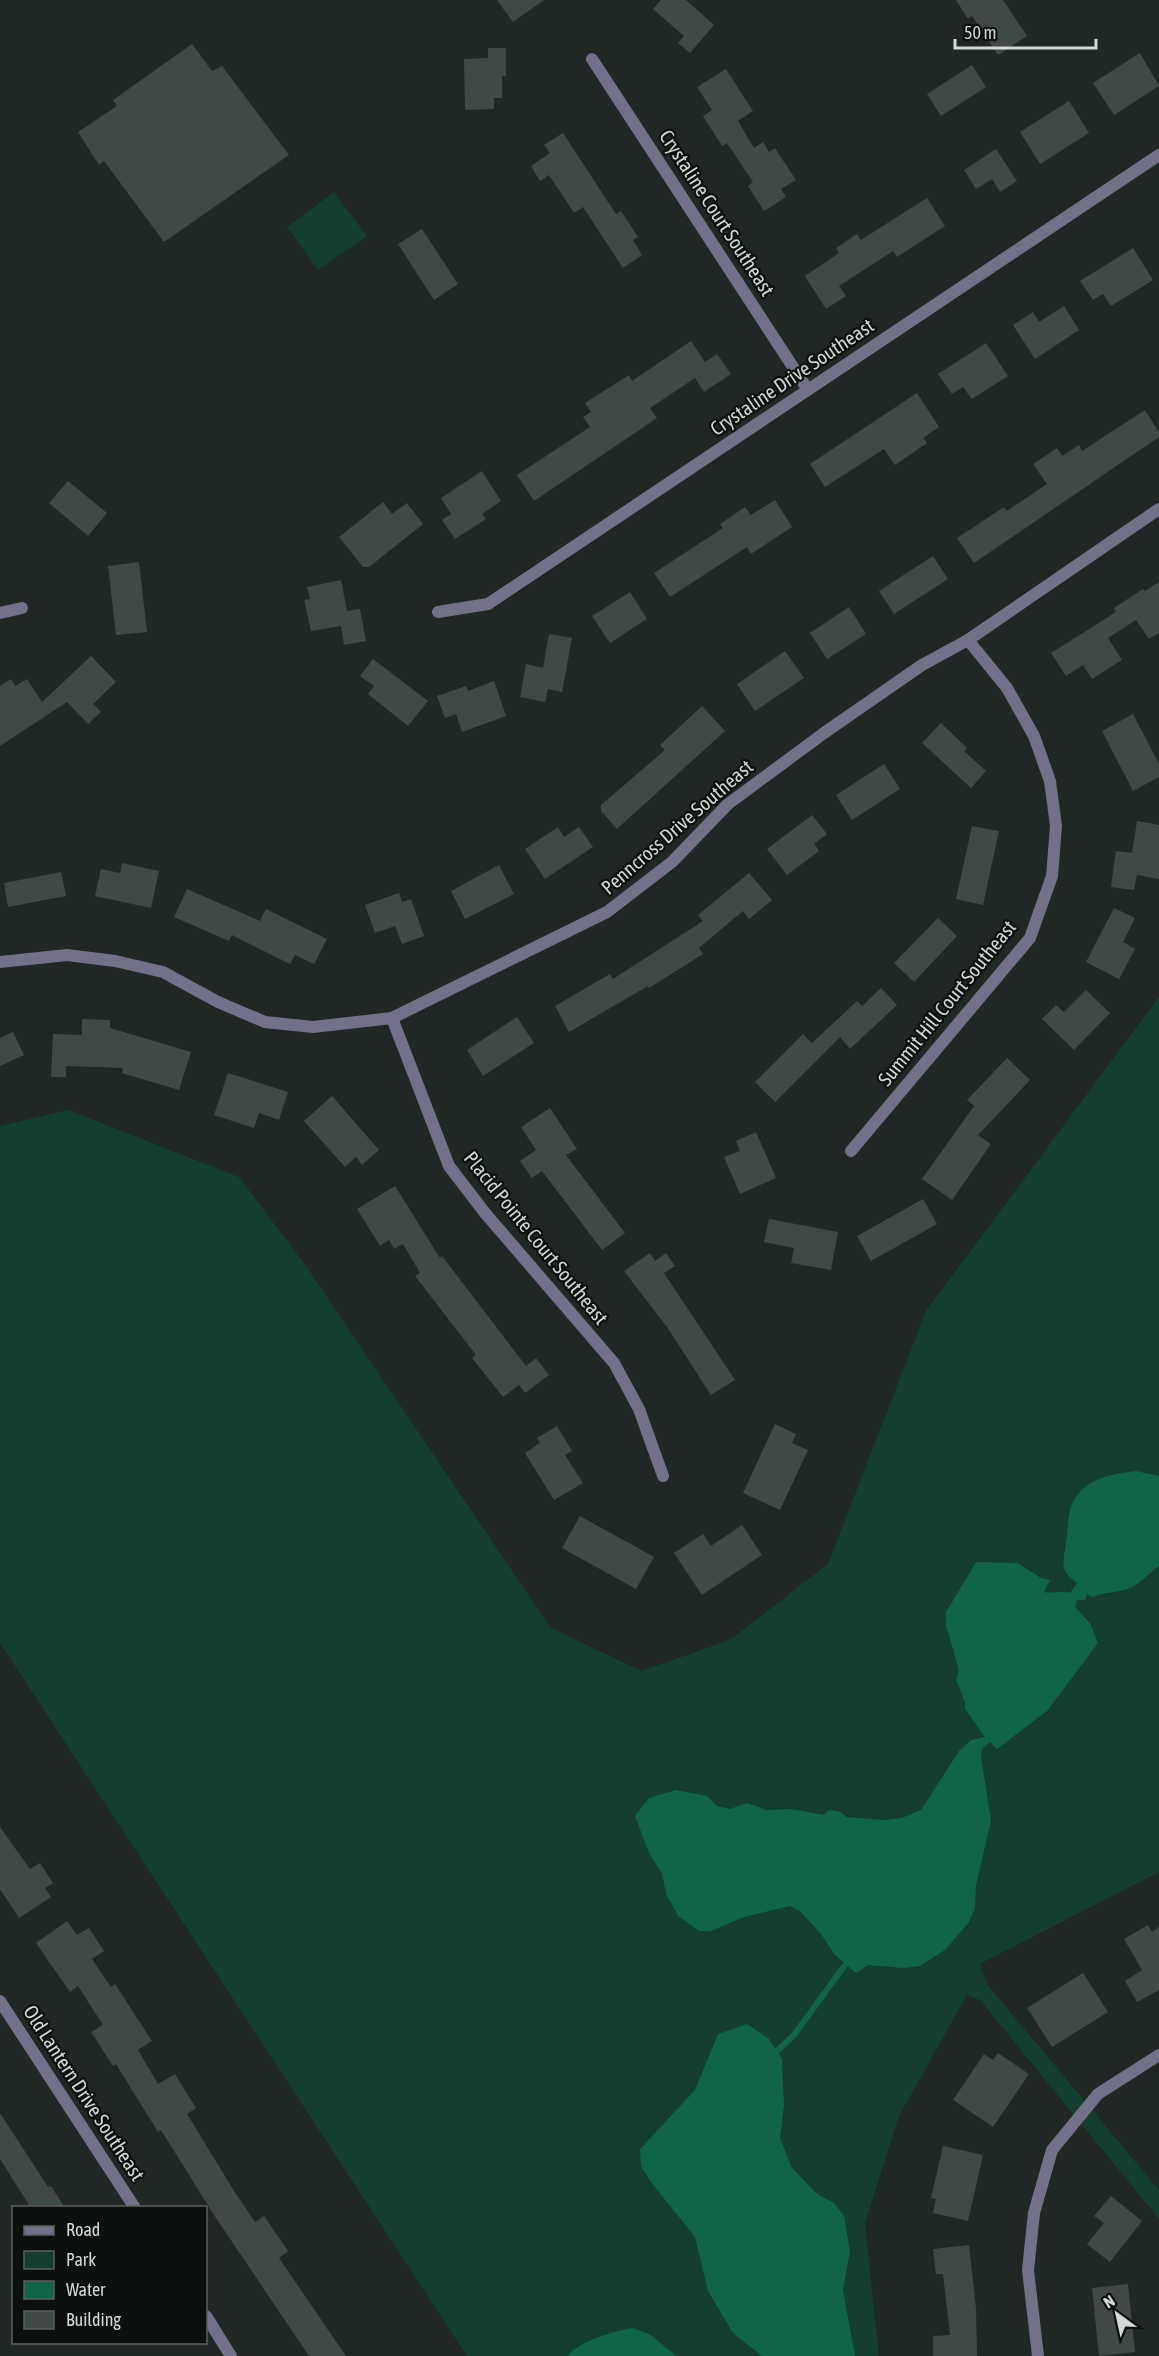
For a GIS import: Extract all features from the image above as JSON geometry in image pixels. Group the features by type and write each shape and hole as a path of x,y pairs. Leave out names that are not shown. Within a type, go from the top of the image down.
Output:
{"street":[{"name":"Crystaline Court Southeast","path":"592,59 808,390"},
{"name":"Crystaline Drive Southeast","path":"438,612 488,604 1159,155"},
{"name":"Penncross Drive Southeast","path":"0,962 67,955 134,965 163,972 218,1002 265,1022 313,1027 392,1018 607,912 672,862 728,804 912,672 968,640 1159,509"},
{"path":"0,613 22,608"},
{"name":"Summit Hill Court Southeast","path":"851,1151 1030,938 1052,876 1056,826 1050,781 1042,758 1034,736 1006,688 968,640"},
{"name":"Placid Pointe Court Southeast","path":"392,1018 449,1166 485,1213 614,1363 639,1409 663,1476"},
{"name":"Old Lantern Drive Southeast","path":"0,2001 134,2206"},
{"path":"1038,2356 1028,2270 1034,2213 1052,2150 1098,2094 1159,2055"},
{"path":"207,2318 231,2356"}],"green space":[{"path":"334,192 367,236 318,270 287,227"},
{"path":"1159,997 1159,1872 980,1964 987,1984 1159,2190 1159,2219 980,2000 967,1995 899,2116 865,2223 879,2356 467,2356 0,1643 0,1126 68,1110 239,1177 306,1266 550,1627 641,1671 730,1640 828,1564 926,1311"}],"water":[{"path":"1136,1471 1159,1476 1159,1566 1132,1587 1092,1597 1087,1594 1085,1600 1077,1600 1075,1607 1090,1623 1098,1643 1047,1711 997,1749 990,1742 982,1749 981,1757 991,1821 976,1885 975,1908 969,1922 945,1950 920,1966 903,1968 868,1965 856,1973 835,1955 821,1934 800,1911 790,1906 741,1918 711,1931 699,1931 678,1916 666,1894 662,1873 649,1853 635,1816 649,1798 676,1790 707,1796 717,1806 730,1809 747,1803 767,1810 792,1809 824,1815 829,1810 841,1812 846,1817 885,1820 902,1818 921,1810 959,1751 971,1740 985,1737 965,1709 965,1702 956,1680 959,1670 946,1626 946,1612 976,1562 1018,1563 1041,1578 1050,1580 1044,1592 1070,1593 1077,1583 1067,1574 1063,1561 1073,1502 1078,1494 1092,1482"},
{"path":"747,2024 769,2039 782,2059 784,2105 780,2138 792,2168 817,2194 834,2203 844,2216 850,2251 843,2290 855,2356 762,2356 733,2333 708,2291 695,2237 650,2181 641,2166 640,2149 695,2090 718,2034"},
{"path":"633,2328 651,2335 676,2356 568,2356 579,2346 588,2342 617,2331"}],"building":[{"path":"497,0 544,0 513,22"},
{"path":"661,0 686,0 714,25 690,53 678,43 684,36 653,9"},
{"path":"956,0 1003,0 1027,36 998,55 972,16 968,19"},
{"path":"192,44 212,71 222,66 289,155 164,242 104,161 99,165 78,132 117,106 113,100"},
{"path":"488,48 506,48 506,76 502,76 502,98 494,98 494,109 465,110 464,59 488,58"},
{"path":"1140,53 1159,86 1114,115 1093,83"},
{"path":"972,65 986,87 941,116 927,94"},
{"path":"726,69 753,111 738,121 754,148 763,142 769,152 775,148 796,180 781,189 786,197 764,211 748,186 753,182 727,143 722,146 703,116 712,110 697,87"},
{"path":"1069,101 1089,133 1040,164 1020,132"},
{"path":"563,133 616,214 621,211 638,237 633,240 642,255 623,268 583,207 574,213 549,175 540,181 531,166 550,153 544,145"},
{"path":"996,149 1017,181 1000,192 992,179 976,189 964,170"},
{"path":"927,198 945,226 897,257 893,251 839,286 846,296 826,309 805,276 839,253 836,248 857,234 861,240"},
{"path":"422,229 458,284 434,300 398,244"},
{"path":"1133,248 1153,280 1111,306 1103,294 1093,300 1080,281"},
{"path":"1064,306 1079,330 1035,359 1013,325 1033,312 1039,322"},
{"path":"691,341 705,362 717,354 731,374 704,392 695,378 650,408 657,418 534,501 517,475 590,427 583,417 591,412 585,403 629,375 632,381"},
{"path":"986,343 1008,376 972,399 963,387 952,394 938,374"},
{"path":"917,393 939,427 923,438 927,443 895,465 884,449 825,487 810,464"},
{"path":"1145,410 1159,432 1159,437 974,563 957,538 1004,507 1007,511 1047,484 1033,464 1057,448 1062,456 1079,445 1082,451"},
{"path":"482,471 501,501 482,514 486,519 455,539 442,520 451,514 441,498"},
{"path":"68,481 107,513 88,536 49,503"},
{"path":"775,500 792,527 751,554 747,547 670,597 654,573 723,528 720,524 745,507 751,515"},
{"path":"383,502 392,514 407,503 423,524 369,567 363,567 339,537"},
{"path":"933,556 948,579 894,614 879,591"},
{"path":"139,562 147,632 116,635 108,566"},
{"path":"341,580 347,611 360,609 366,641 344,645 341,626 311,631 304,600 310,599 307,587"},
{"path":"1159,582 1159,633 1149,639 1136,620 1108,638 1122,660 1092,679 1083,665 1066,676 1051,653 1116,612 1114,608 1143,589 1145,591"},
{"path":"630,592 647,619 610,643 592,616"},
{"path":"849,607 866,634 827,659 810,633"},
{"path":"549,634 572,638 562,692 548,689 545,702 520,697 526,664 543,668"},
{"path":"785,651 804,678 755,711 737,684"},
{"path":"91,656 116,682 93,704 101,712 88,724 67,702 0,746 0,686 11,679 15,686 27,679 42,702"},
{"path":"373,659 428,701 408,726 368,694 374,686 360,676"},
{"path":"494,681 506,716 462,732 456,714 445,718 437,696 466,686 468,691"},
{"path":"702,706 725,731 617,829 601,811 601,805 665,750 660,745"},
{"path":"1133,714 1159,764 1159,777 1133,791 1102,731"},
{"path":"941,723 967,748 964,751 986,771 971,788 922,743"},
{"path":"884,764 900,789 852,820 836,795"},
{"path":"812,815 827,834 814,844 819,851 787,875 767,849"},
{"path":"1137,821 1159,825 1159,879 1137,875 1134,890 1111,887 1116,851 1132,853"},
{"path":"972,826 999,831 983,905 956,899"},
{"path":"558,827 564,837 579,827 593,847 545,879 525,849"},
{"path":"122,863 159,871 151,908 95,896 101,869 120,873"},
{"path":"499,865 514,894 465,919 451,891"},
{"path":"61,872 66,896 8,907 4,883"},
{"path":"749,873 772,900 749,919 743,911 699,948 703,954 649,988 648,986 569,1032 555,1006 610,974 613,979 703,921 698,915"},
{"path":"187,889 260,921 266,909 327,939 314,964 295,955 290,964 232,935 229,941 174,917"},
{"path":"399,893 402,902 411,899 424,936 402,944 395,926 375,933 365,905"},
{"path":"1114,908 1135,918 1123,942 1135,949 1119,979 1086,962"},
{"path":"938,918 957,936 914,982 894,963"},
{"path":"881,988 897,1005 850,1049 840,1037 775,1102 755,1082 803,1034 812,1043 857,1001 862,1006"},
{"path":"1086,990 1110,1013 1074,1050 1042,1019 1056,1005 1064,1012"},
{"path":"517,1017 534,1043 483,1076 467,1050"},
{"path":"82,1019 110,1020 110,1028 191,1052 179,1090 122,1073 123,1068 66,1066 66,1077 51,1077 53,1034 82,1035"},
{"path":"13,1032 24,1055 0,1066 0,1038"},
{"path":"1007,1058 1030,1080 978,1135 991,1144 952,1200 922,1179 974,1106 967,1100"},
{"path":"228,1073 288,1092 279,1120 259,1113 254,1128 214,1115"},
{"path":"332,1096 379,1150 362,1165 356,1157 345,1167 304,1121"},
{"path":"550,1108 577,1149 566,1155 625,1233 602,1250 542,1171 532,1178 520,1161 536,1150 521,1127"},
{"path":"756,1132 776,1178 740,1194 724,1157 740,1151 736,1141"},
{"path":"395,1186 440,1258 442,1256 526,1366 536,1358 549,1375 525,1393 519,1385 503,1397 472,1358 476,1355 415,1276 420,1273 403,1244 394,1249 389,1240 380,1246 357,1209"},
{"path":"923,1199 937,1224 871,1261 857,1236"},
{"path":"769,1219 838,1232 831,1270 791,1263 794,1248 764,1242"},
{"path":"650,1253 655,1261 666,1253 675,1266 664,1273 735,1380 711,1395 667,1327 624,1271"},
{"path":"775,1424 796,1434 792,1443 808,1450 780,1510 743,1493"},
{"path":"557,1426 572,1451 565,1455 583,1483 554,1500 525,1453 540,1443 537,1438"},
{"path":"580,1516 654,1557 636,1589 562,1548"},
{"path":"742,1525 762,1555 702,1595 674,1553 703,1534 711,1546"},
{"path":"0,1827 30,1869 40,1863 53,1883 45,1888 51,1897 19,1918 0,1889"},
{"path":"67,1921 77,1935 89,1928 104,1951 92,1959 111,1987 115,1984 152,2041 138,2050 158,2084 175,2074 196,2108 187,2114 255,2222 264,2216 288,2251 279,2258 346,2356 309,2356 214,2215 161,2130 158,2132 116,2064 113,2066 91,2032 103,2025 78,1986 70,1992 36,1943"},
{"path":"1148,1925 1152,1932 1159,1927 1159,1990 1137,2002 1125,1981 1142,1970 1124,1939"},
{"path":"1083,1973 1108,2012 1052,2047 1027,2008"},
{"path":"998,2053 1029,2074 993,2127 953,2100 984,2054 993,2060"},
{"path":"0,2113 48,2187 51,2186 64,2206 30,2206 0,2159"},
{"path":"943,2146 983,2155 968,2221 933,2213 936,2199 931,2198"},
{"path":"1111,2196 1142,2221 1110,2262 1087,2244 1104,2223 1094,2216"},
{"path":"969,2245 976,2308 977,2356 933,2356 933,2336 950,2335 943,2274 936,2274 933,2249"},
{"path":"1128,2284 1135,2352 1099,2356 1092,2288"}],"waterway":[{"path":"777,2051 794,2035 845,1965"}]}
